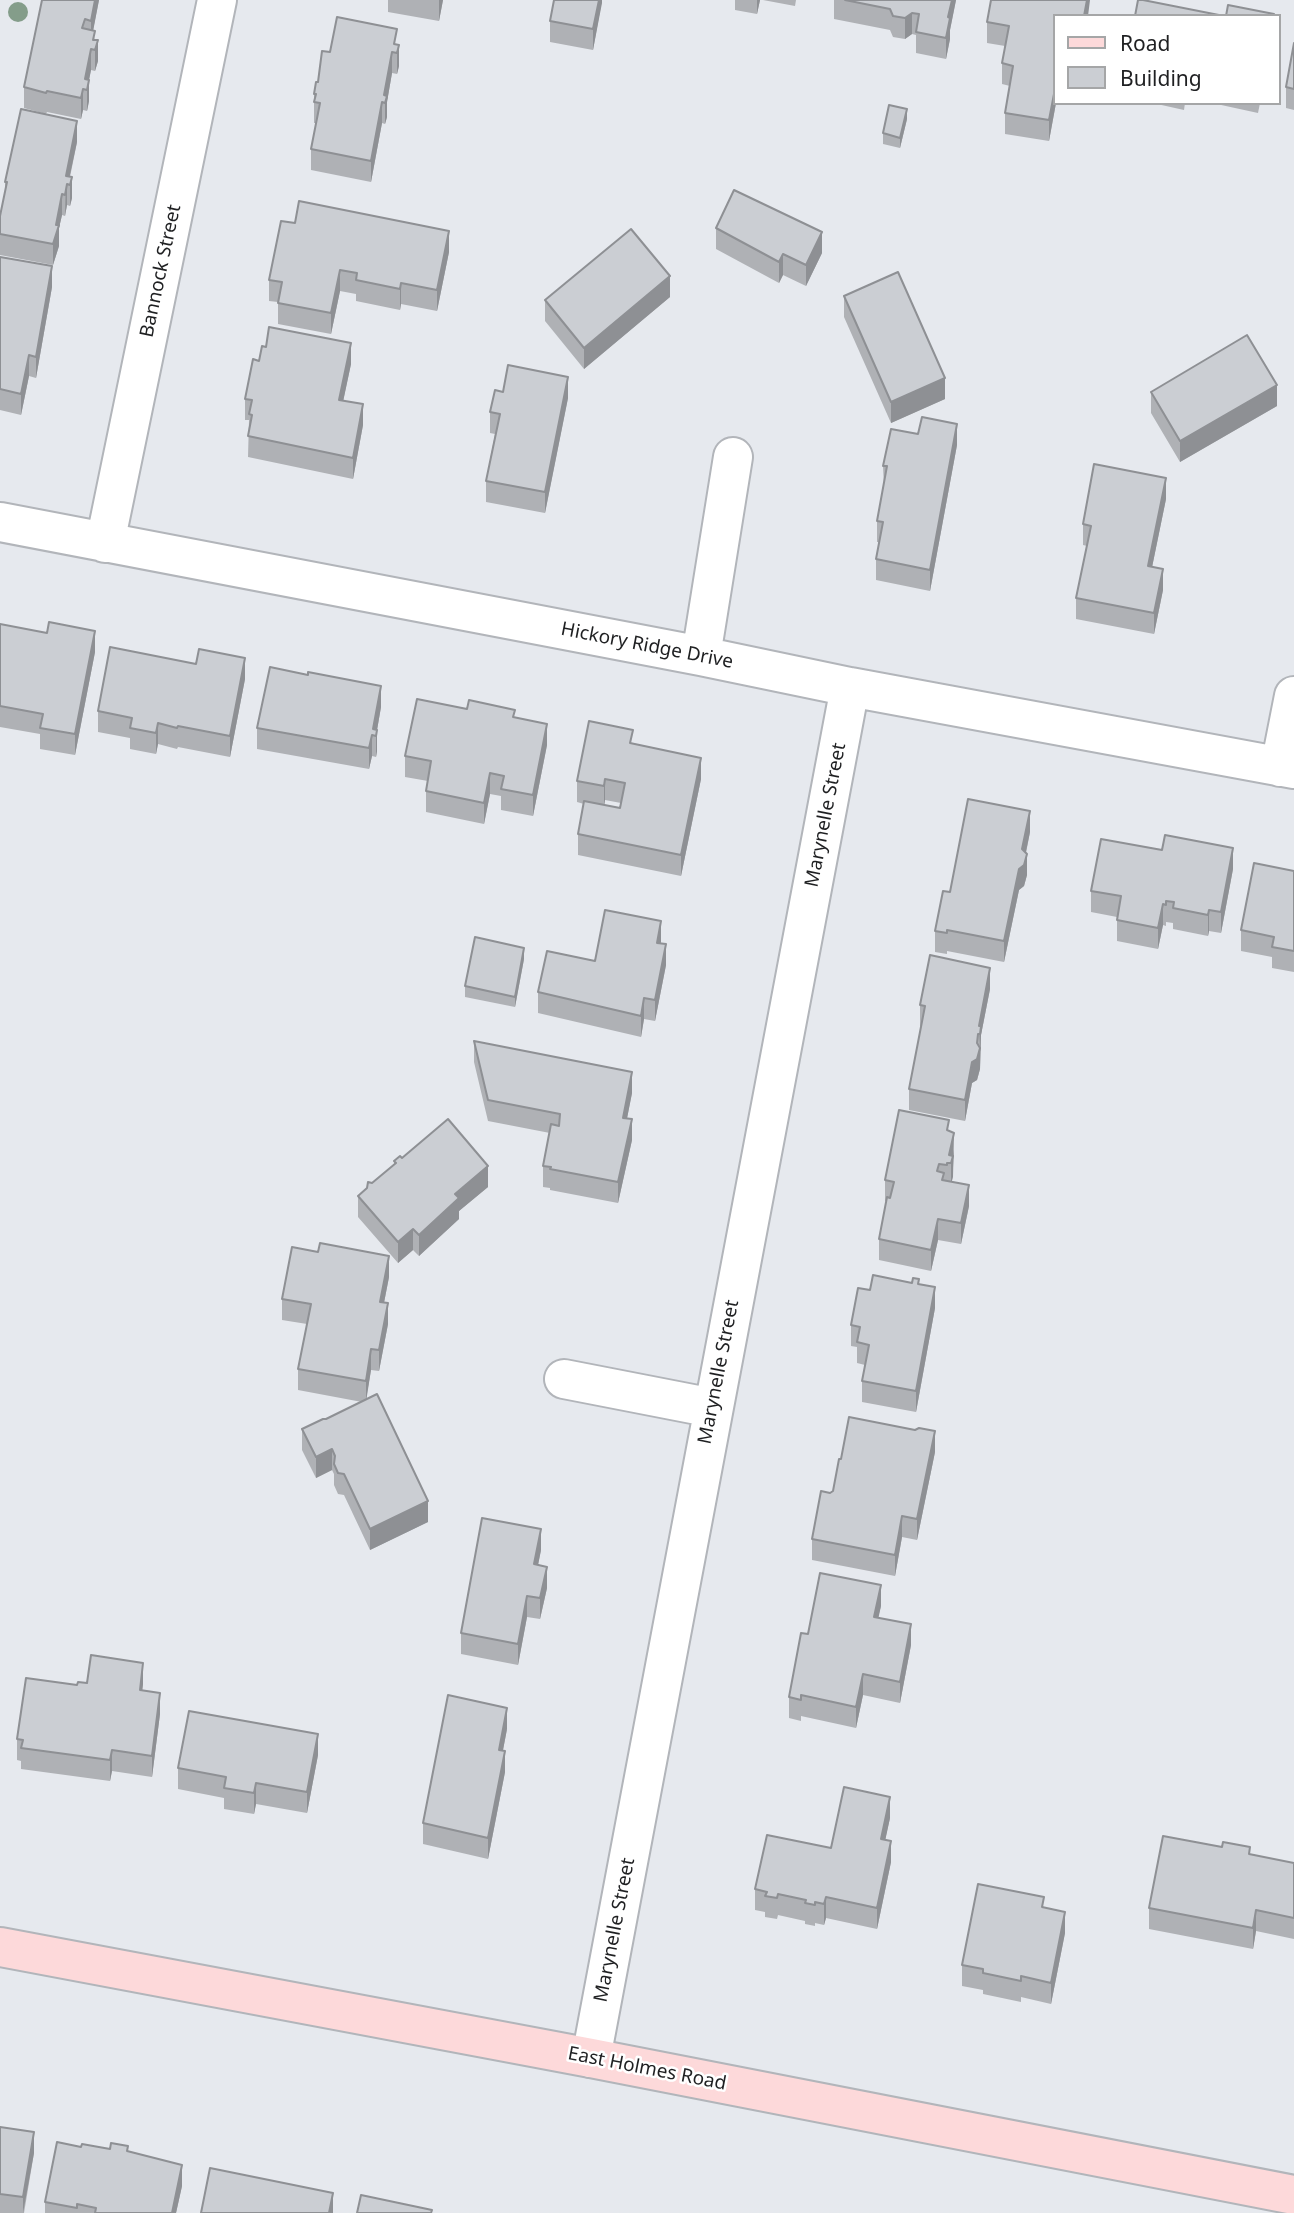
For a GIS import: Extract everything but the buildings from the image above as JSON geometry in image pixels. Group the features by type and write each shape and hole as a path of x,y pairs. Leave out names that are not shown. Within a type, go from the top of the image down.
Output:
{"main road":[{"name":"East Holmes Road","path":"0,1947 1294,2194"}],"street":[{"name":"Bannock Street","path":"105,542 217,0"},
{"path":"701,656 733,457"},
{"name":"Hickory Ridge Drive","path":"0,522 850,687 1287,768"},
{"name":"Marynelle Street","path":"591,2058 850,687"},
{"path":"1287,768 1294,696"},
{"path":"564,1379 713,1408"}]}
